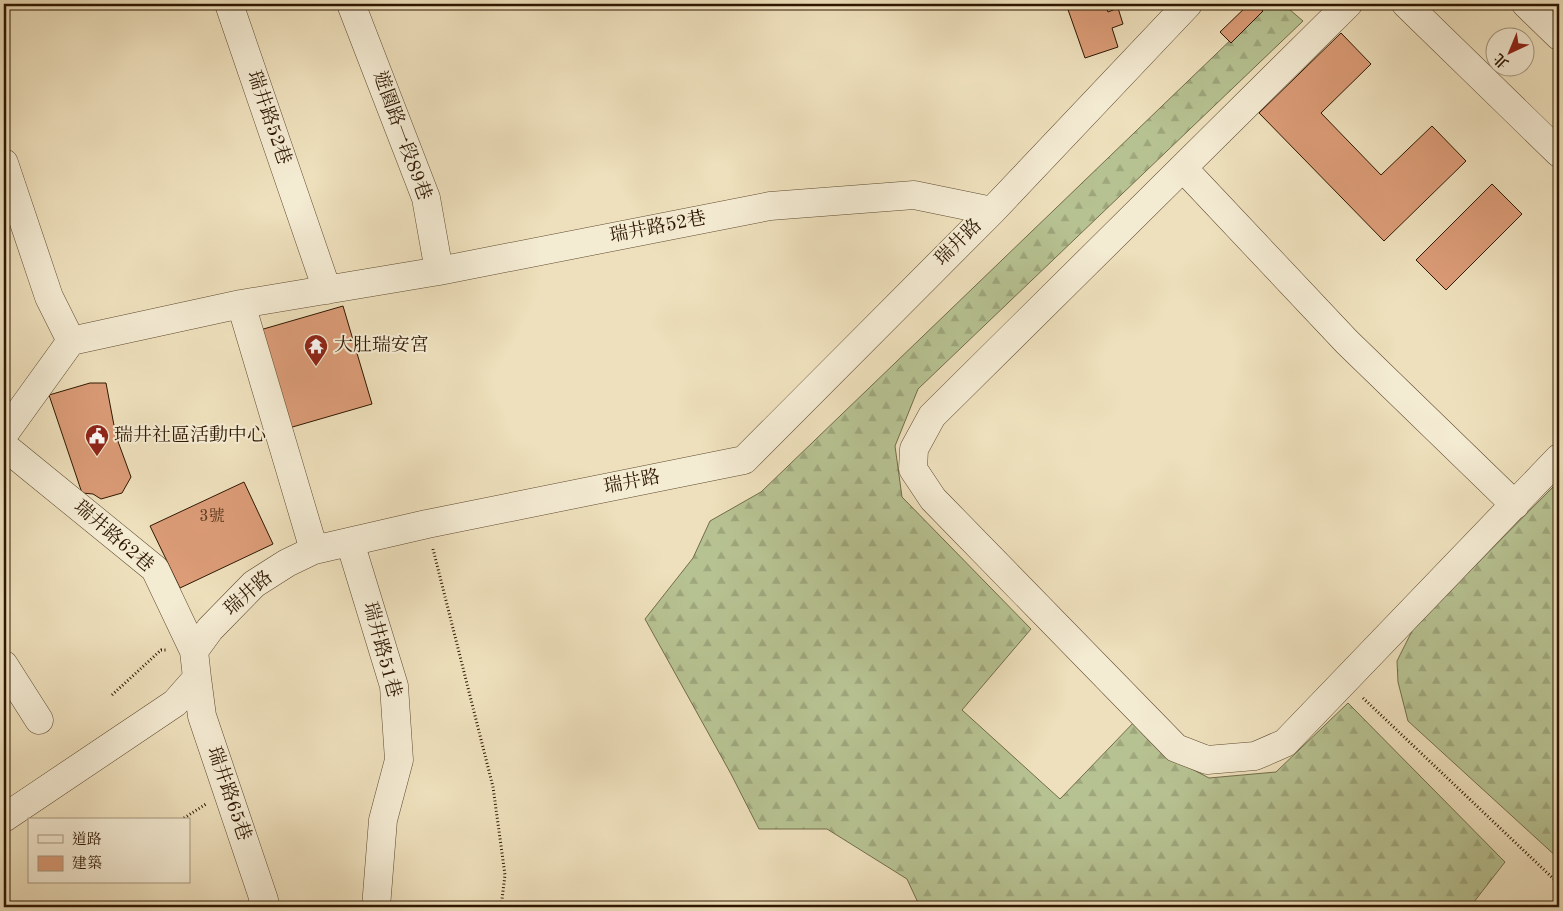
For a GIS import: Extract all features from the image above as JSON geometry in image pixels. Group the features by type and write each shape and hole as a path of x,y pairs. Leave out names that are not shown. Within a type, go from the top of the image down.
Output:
{"street":[{"name":"瑞井路52巷","path":"229,4 327,290"},
{"name":"遊園路一段89巷","path":"351,4 426,198 439,271"},
{"name":"瑞井路","path":"194,651 210,629 254,584 287,563 314,550 427,524 744,460 992,210 1188,4"},
{"path":"1348,4 932,416 914,449 912,469 932,499 1176,748 1207,760 1255,756 1285,742 1559,458"},
{"path":"1406,4 1559,153"},
{"path":"1526,4 1559,36"},
{"path":"4,163 49,297 71,341 4,434"},
{"path":"1183,168 1347,342 1514,505"},
{"name":"瑞井路52巷","path":"71,341 241,304 439,271 770,206 914,195 992,210"},
{"path":"241,304 314,550"},
{"name":"瑞井路62巷","path":"4,446 155,569 194,651"},
{"name":"瑞井路51巷","path":"350,542 394,686 399,760 382,820 376,907"},
{"path":"4,818 175,703 197,678 194,651"},
{"path":"4,665 39,720"},
{"name":"瑞井路65巷","path":"197,678 202,716 264,900 261,907"}],"path":[{"path":"427,524 493,788 505,874 501,907"},
{"path":"112,695 161,650 194,651"},
{"path":"1345,680 1559,884"}],"green space":[{"path":"1268,4 1283,4 1303,21 918,389 895,446 902,497 1031,629 962,710 1060,799 1137,719 1171,758 1209,778 1276,772 1348,703 1505,862 1470,907 920,907 907,879 827,829 759,829 731,774 645,619 693,558 710,521 761,492"},
{"path":"1559,481 1559,859 1408,721 1398,682 1397,661 1414,627"}],"building":[{"path":"1066,4 1105,4 1108,12 1118,8 1123,24 1112,28 1118,47 1085,58"},
{"path":"1249,4 1255,4 1263,11 1231,43 1220,32"},
{"path":"1341,33 1371,64 1321,113 1381,175 1432,126 1466,161 1384,241 1259,113"},
{"path":"1492,184 1522,214 1446,290 1416,260"},
{"name":"大肚瑞安宮","path":"343,306 372,404 289,428 260,330"},
{"name":"瑞井社區活動中心","path":"90,383 106,383 116,436 131,477 122,493 101,499 93,494 82,493 49,395"},
{"path":"244,482 273,544 180,588 150,526"}],"place":[{"name":"大肚瑞安宮","path":"316,367"},
{"name":"瑞井社區活動中心","path":"97,457"}]}
